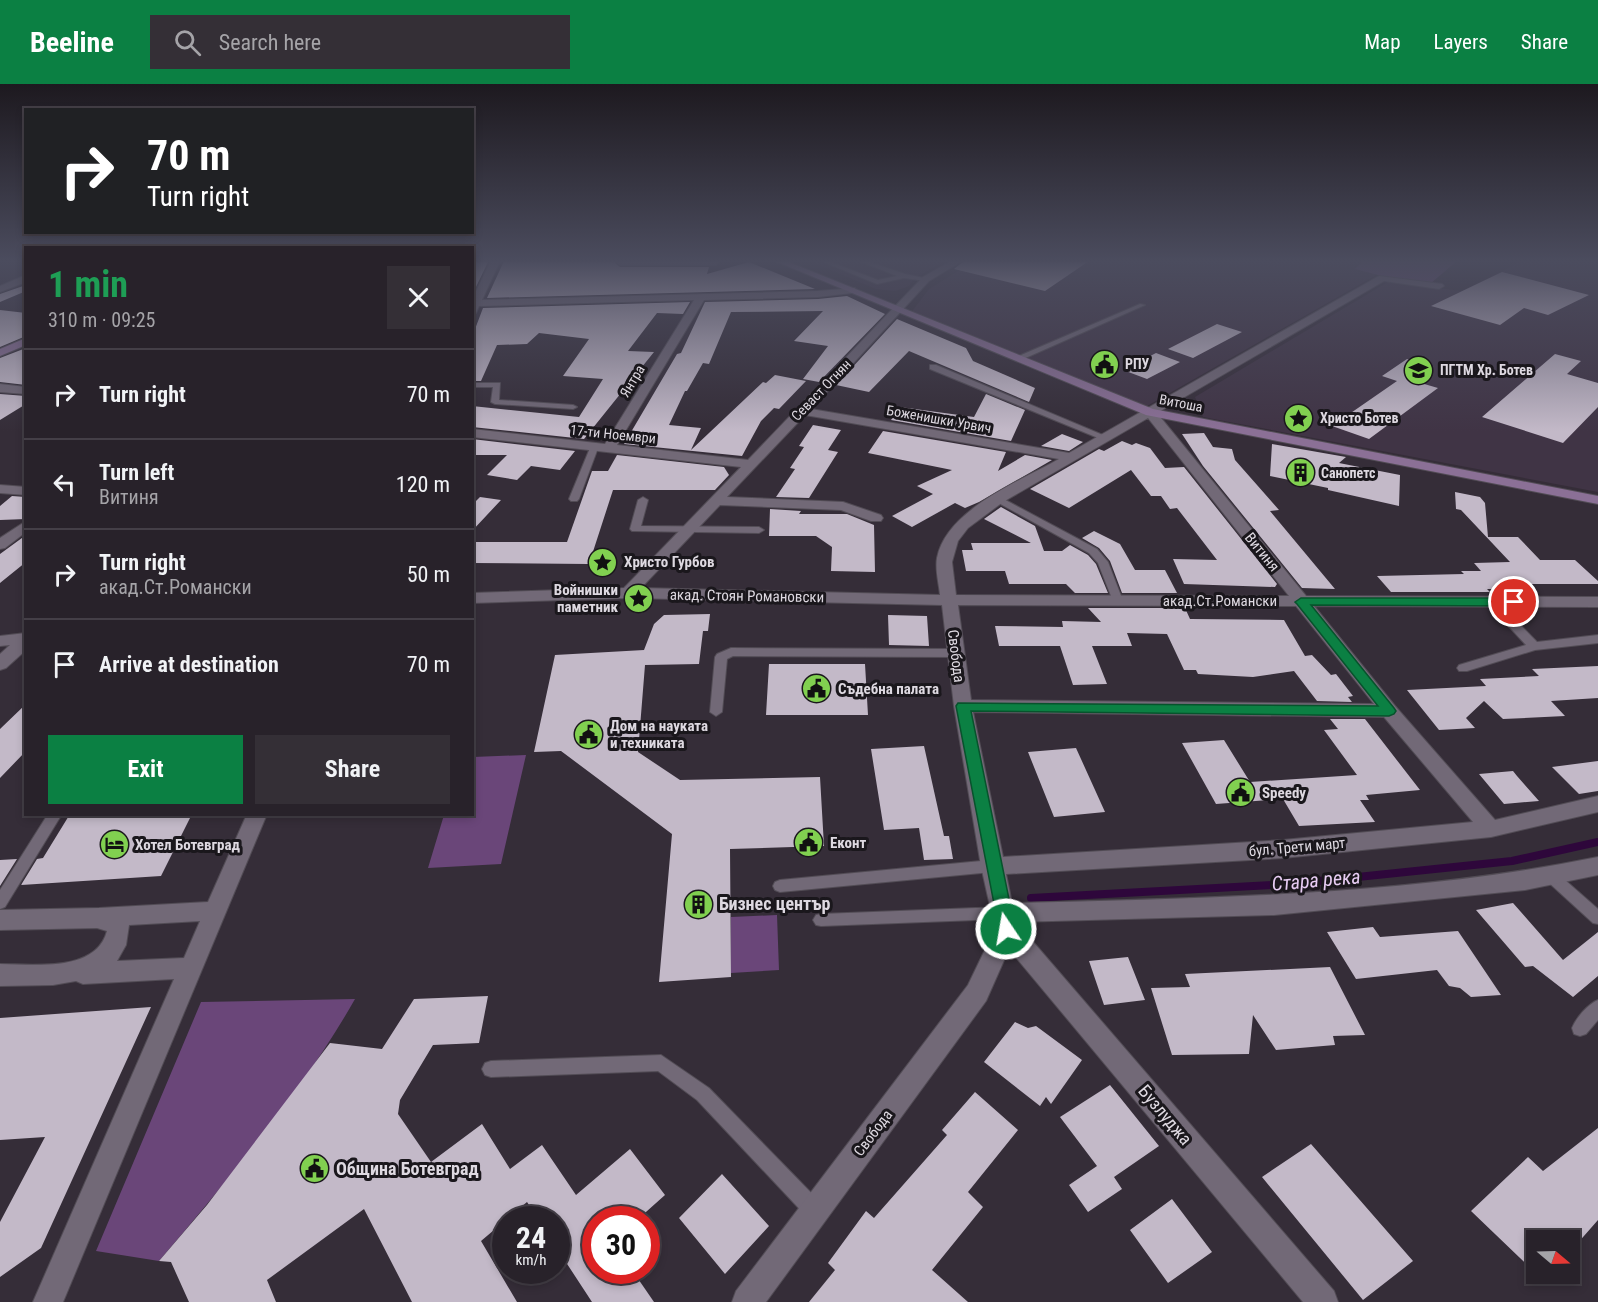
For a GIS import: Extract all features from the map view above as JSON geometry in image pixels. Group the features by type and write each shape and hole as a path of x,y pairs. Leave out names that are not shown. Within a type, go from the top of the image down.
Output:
{"street":[{"name":"Янтра","path":"608,449 687,318"},
{"name":"Севаст Огнян","path":"628,593 891,318"},
{"name":"Витоша","path":"918,318 1150,412 1598,500"},
{"name":"Свобода","path":"747,1302 977,993 1004,921 963,706 944,562 951,536 973,514 1313,318"},
{"path":"0,353 24,342"},
{"path":"0,388 24,391"},
{"name":"Боженишки Урвич","path":"801,411 1072,457"},
{"name":"Витиня","path":"1150,412 1389,711 1491,829"},
{"name":"17-ти Ноември","path":"474,433 751,464"},
{"path":"0,489 24,491"},
{"path":"716,501 843,506 876,518"},
{"path":"0,544 24,526"},
{"name":"акад. Стоян Романовски","path":"474,598 628,593 1022,600"},
{"name":"акад.Ст.Романски","path":"1022,600 1598,602"},
{"path":"0,641 24,639"},
{"path":"0,664 24,641"},
{"path":"963,706 1389,711"},
{"name":"бул. Трети март","path":"992,866 1283,849 1491,829 1598,804"},
{"path":"48,1302 256,816"},
{"path":"1004,921 1274,906 1552,877 1598,866"},
{"path":"0,920 97,918 216,911"},
{"path":"63,974 90,967 111,951 119,936 119,928 108,919 97,918"},
{"name":"Бузлуджа","path":"1004,921 1323,1302"},
{"path":"0,975 191,968"}],"lane":[{"path":"1018,358 1112,318"},
{"path":"933,367 1106,438"},
{"path":"474,385 497,385 495,402 573,407"},
{"path":"574,499 594,448"},
{"path":"643,500 635,529 759,530"},
{"path":"998,500 1093,551 1103,562 1118,601"},
{"path":"1492,602 1534,646"},
{"path":"1463,668 1534,646 1598,639"},
{"path":"716,712 721,657 731,652 956,653"},
{"path":"0,903 54,816"},
{"path":"780,886 992,866"},
{"path":"1552,877 1598,918"},
{"path":"821,920 1004,921"},
{"path":"1580,1028 1598,1008"},
{"path":"491,1069 661,1063 703,1094 814,1211"}],"shaded area":[{"path":"920,318 1301,318 1147,406"},
{"name":"ПГТМ Хр. Ботев","path":"1328,318 1598,318 1598,492 1203,417 1195,397"},
{"path":"526,755 501,864 428,868 444,816 474,816 474,757"},
{"path":"777,915 779,970 731,973 731,917"},
{"path":"355,999 288,1101 238,1167 159,1261 96,1251 201,1002"}],"building":[{"path":"0,318 24,318 24,337 0,347"},
{"path":"479,318 653,318 628,351 654,352 584,439 474,427 474,406 579,417 603,379 563,376 589,339 539,333 527,344 497,345 481,381 474,381 474,332"},
{"path":"698,318 729,318 709,364 703,363 685,391 669,425 701,428 691,450 763,382 766,383 775,375 806,381 779,409 774,408 761,421 742,456 624,444 677,354 681,353"},
{"path":"816,318 881,318 819,382 803,379 828,346 794,341"},
{"path":"1474,318 1510,318 1500,325"},
{"path":"897,319 966,348 973,361 1035,388 1029,402 909,351 869,392 836,385"},
{"path":"1217,324 1242,332 1193,358 1168,349"},
{"path":"24,349 24,385 0,382 0,358"},
{"path":"1156,353 1180,362 1147,379 1123,370"},
{"path":"1555,354 1581,361 1567,374 1598,383 1598,407 1563,443 1482,417"},
{"path":"1407,359 1433,367 1414,381 1438,388 1369,439 1332,426 1397,381 1382,376"},
{"path":"0,394 24,396 24,405 0,420"},
{"path":"986,394 1025,410 1011,441 891,420 900,407 974,417"},
{"path":"813,425 841,430 828,450 838,452 809,498 776,497 795,469 790,468 804,447 799,446"},
{"path":"883,431 1006,452 998,471 1025,455 1052,460 979,502 965,508 955,503 912,527 892,516 933,494 917,486 952,470 868,453"},
{"path":"1204,433 1213,447 1232,449 1235,460 1279,510 1270,511 1335,589 1302,588 1203,466 1182,434"},
{"path":"1062,434 1083,442 1069,451 1041,446"},
{"path":"474,439 575,451 560,470 531,466 517,480 487,475 507,455 474,455"},
{"path":"1122,441 1150,448 1165,468 1184,467 1277,584 1275,587 1184,584 1173,559 1217,560 1177,508 1170,509 1161,496 1151,496 1131,470 1069,508 1030,489 1099,449 1104,451"},
{"path":"1272,444 1346,457 1339,463 1400,475 1399,506 1270,476"},
{"path":"617,455 724,467 729,475 715,490 613,490 589,564 474,563 474,542 567,542 592,471 608,471"},
{"path":"1455,492 1480,497 1485,503 1488,537 1518,537 1540,560 1575,560 1598,581 1598,584 1522,584 1527,589 1487,589 1490,592 1391,592 1377,576 1464,574 1461,571 1481,571 1474,563 1510,562 1461,510 1456,509"},
{"path":"12,496 24,497 24,519 0,520 0,506"},
{"path":"480,497 501,500 474,529 474,503"},
{"path":"1001,507 1035,526 1044,551 1062,551 1070,545 1088,555 1096,564 1108,593 1075,593 1066,584 1009,584 1005,571 966,571 962,550 973,550 971,543 1031,543 984,519"},
{"path":"770,509 801,511 799,514 847,514 874,525 875,572 831,571 832,547 816,536 769,536"},
{"path":"1094,531 1120,544 1135,570 1165,570 1177,593 1122,593 1110,561 1099,548 1082,538"},
{"path":"24,536 24,564 0,583 0,554"},
{"path":"1088,608 1185,608 1190,619 1284,620 1305,656 1312,655 1331,675 1336,674 1353,696 1348,697 1352,702 1317,701 1294,671 1253,677 1198,674 1196,670 1184,670 1167,634 1127,633 1132,646 1092,646 1107,684 1073,685 1060,646 999,646 995,626 1063,627 1062,621 1101,622"},
{"name":"Дом на науката и техниката","path":"710,614 708,631 703,631 699,664 645,665 638,752 680,780 820,777 824,846 730,849 731,977 659,982 672,834 561,751 534,752 555,655 644,650 654,624 664,615"},
{"path":"888,615 927,616 929,646 889,645"},
{"name":"Съдебна палата","path":"769,664 865,664 868,715 766,715"},
{"path":"1598,666 1598,698 1551,701 1565,716 1503,719 1484,701 1466,718 1475,728 1439,730 1407,690 1486,686 1480,679 1539,676 1532,669"},
{"path":"24,706 24,753 0,778 0,729"},
{"path":"1330,719 1365,719 1420,790 1366,795 1369,800 1360,800 1375,822 1299,826 1283,799 1216,804 1182,743 1224,740 1250,782 1357,775 1324,730 1338,729"},
{"path":"924,746 944,836 949,836 953,859 924,860 919,828 884,830 871,749"},
{"path":"1076,748 1105,812 1054,817 1028,752"},
{"path":"1598,761 1598,791 1579,794 1552,767"},
{"path":"1513,771 1539,801 1504,804 1479,774"},
{"name":"Хотел Ботевград","path":"69,816 191,816 161,876 21,885 37,859 43,858"},
{"path":"17,859 0,886 0,860"},
{"path":"1513,903 1563,960 1598,932 1598,976 1573,997 1533,966 1525,967 1476,910"},
{"path":"1373,927 1380,937 1458,931 1501,995 1471,997 1460,988 1449,986 1437,970 1356,979 1327,932"},
{"path":"1128,957 1145,1000 1104,1005 1089,961"},
{"path":"1330,967 1365,1035 1333,1036 1335,1045 1276,1050 1253,1015 1249,1054 1172,1055 1151,988 1190,987 1185,974"},
{"path":"488,996 479,1043 433,1045 400,1100 398,1114 431,1162 482,1124 510,1169 542,1145 576,1195 630,1149 665,1195 653,1206 582,1206 582,1284 642,1284 654,1302 592,1302 570,1268 570,1206 530,1206 527,1202 522,1206 492,1206 492,1232 481,1241 492,1260 492,1284 506,1284 517,1302 412,1302 364,1209 267,1280 276,1302 189,1302 171,1262 159,1261 207,1205 330,1043 382,1049 414,999"},
{"path":"151,1007 41,1248 0,1277 0,1222 45,1137 0,1140 0,1018"},
{"path":"1015,1022 1028,1028 1036,1026 1082,1060 1051,1104 1046,1097 1040,1106 984,1062"},
{"path":"1110,1085 1159,1146 1114,1177 1122,1189 1088,1212 1069,1185 1097,1166 1060,1117"},
{"path":"975,1092 1018,1130 968,1192 983,1207 932,1270 968,1302 809,1302 835,1270 828,1263 866,1211 874,1218 947,1135 942,1130"},
{"path":"1598,1128 1598,1220 1580,1240 1580,1230 1526,1230 1526,1263 1471,1211 1528,1157 1543,1171"},
{"path":"1311,1144 1413,1261 1363,1300 1262,1177"},
{"path":"722,1174 769,1226 725,1274 679,1218"},
{"path":"1172,1199 1212,1252 1168,1283 1130,1230"}],"waterway":[{"name":"Стара река","path":"1031,898 1290,884 1512,861 1598,842"}],"place":[{"name":"РПУ","path":"1104,364"},
{"name":"ПГТМ Хр. Ботев","path":"1419,370"},
{"name":"Христо Ботев","path":"1299,418"},
{"name":"Санопетс","path":"1300,473"},
{"name":"Христо Гурбов","path":"603,562"},
{"name":"Войнишки паметник","path":"639,599"},
{"name":"Съдебна палата","path":"817,689"},
{"name":"Дом на науката и техниката","path":"589,735"},
{"name":"Speedy","path":"1241,793"},
{"name":"Еконт","path":"809,843"},
{"name":"Хотел Ботевград","path":"114,845"},
{"name":"Бизнес център","path":"698,904"},
{"name":"Община Ботевград","path":"315,1169"}],"route":[{"path":"1006,929 992,866 963,706 1389,711 1301,602 1514,602"}]}
